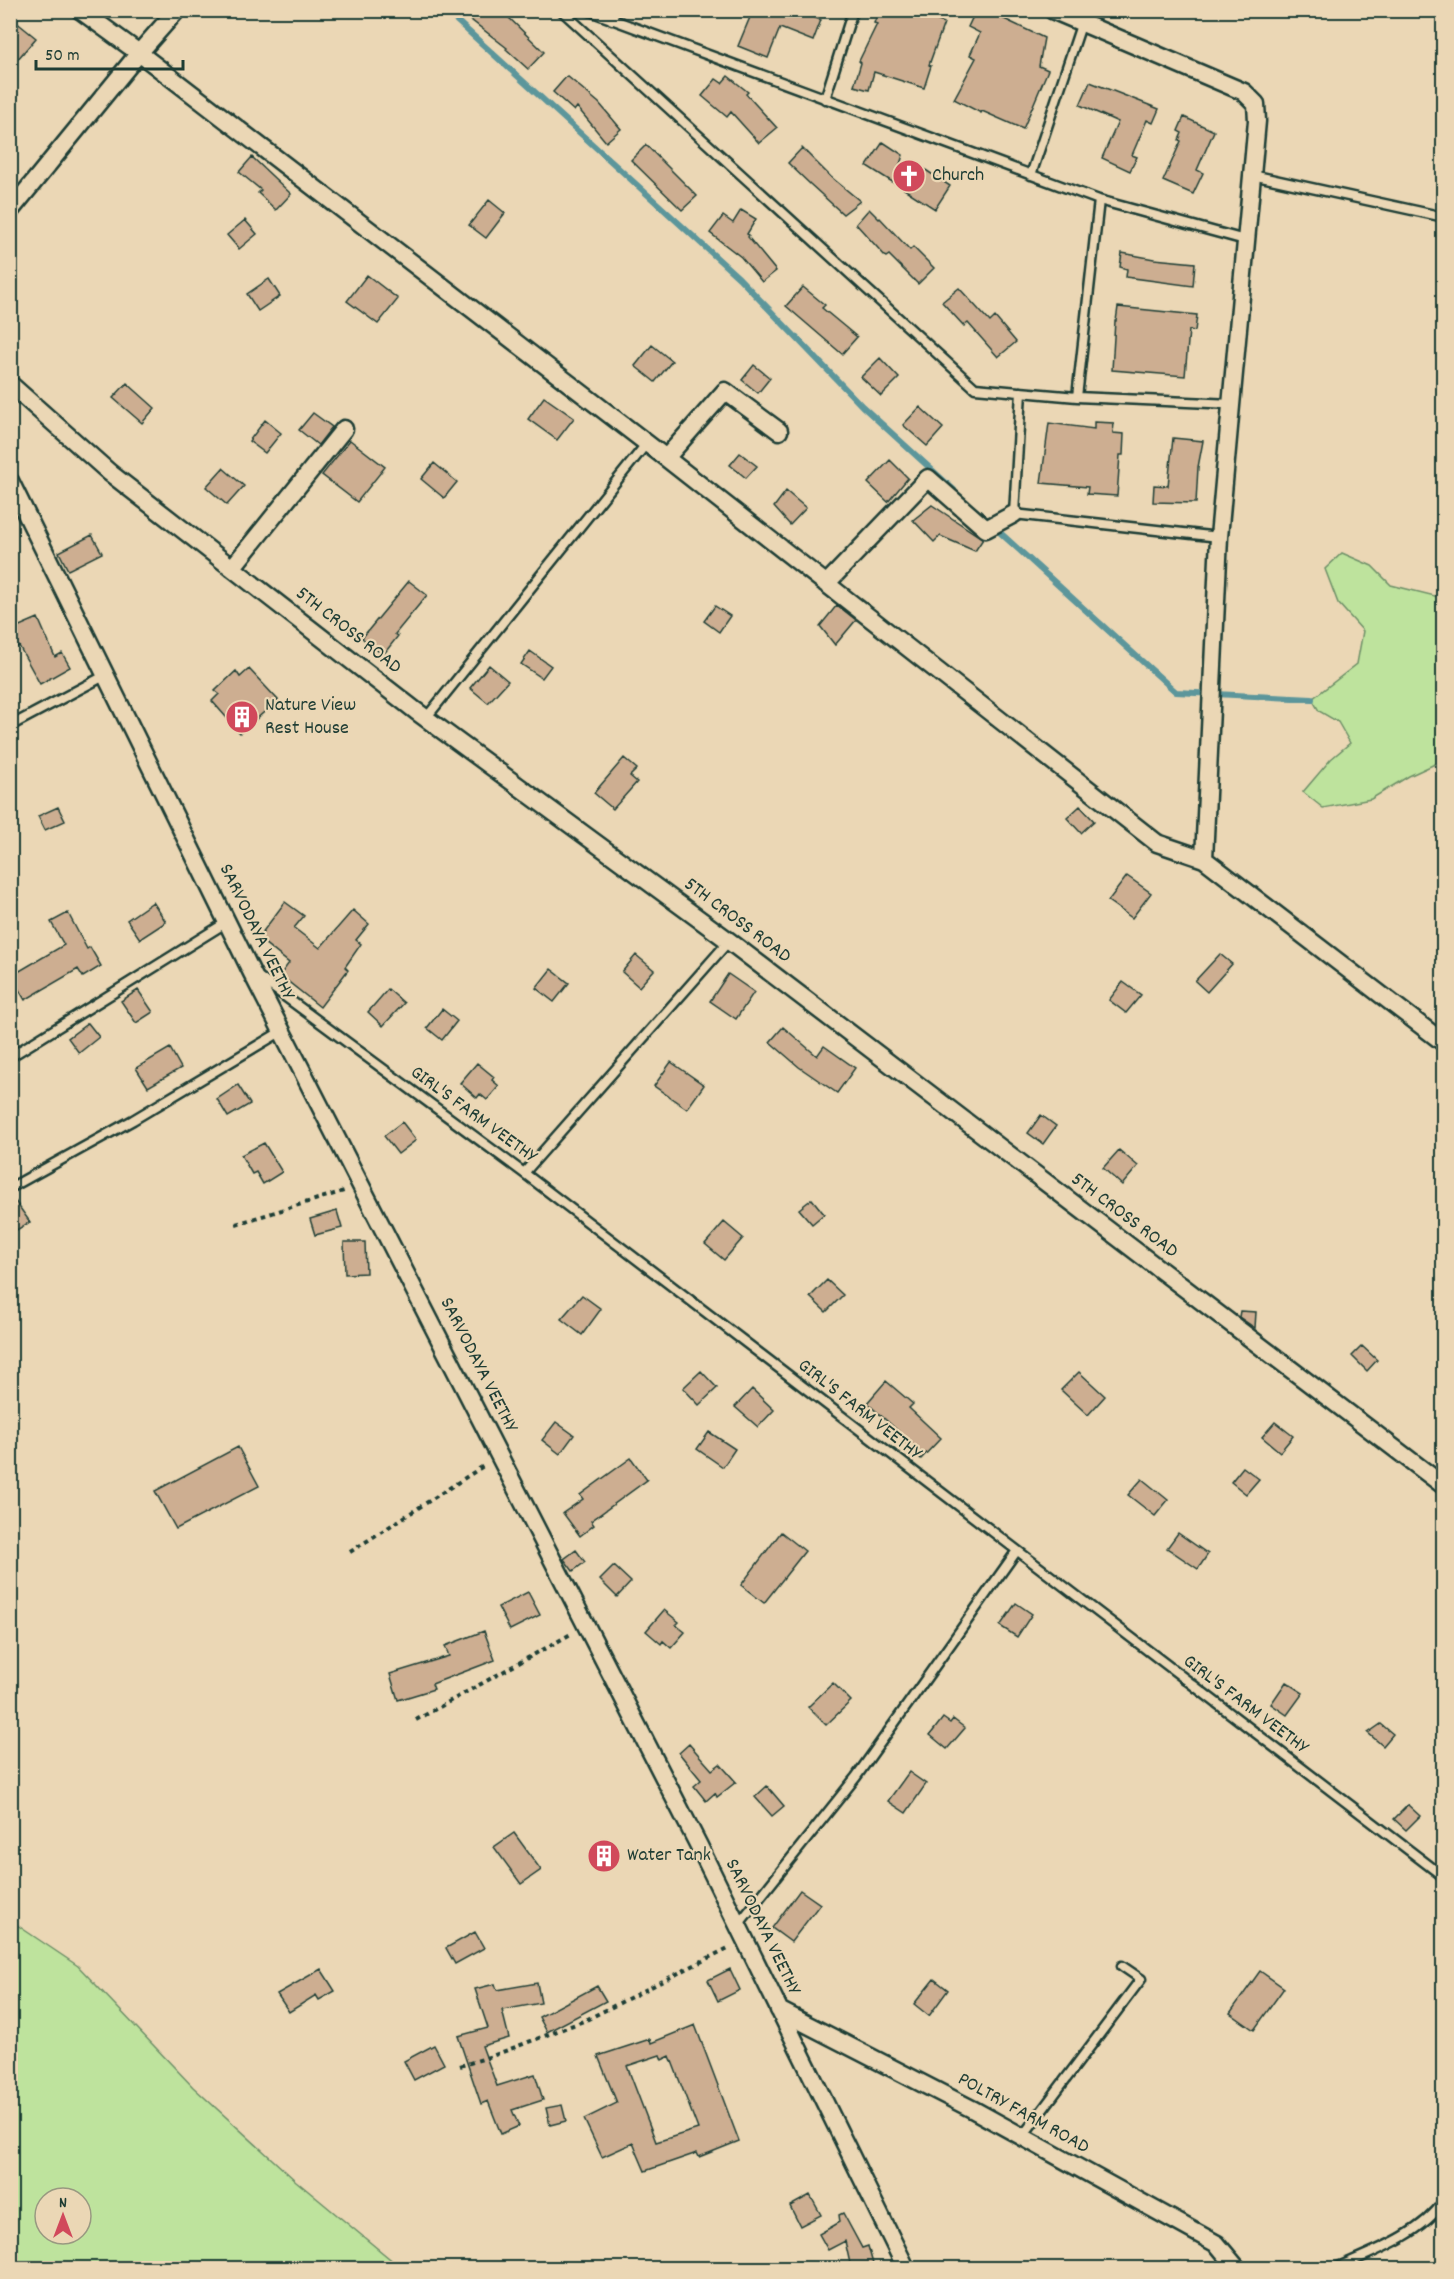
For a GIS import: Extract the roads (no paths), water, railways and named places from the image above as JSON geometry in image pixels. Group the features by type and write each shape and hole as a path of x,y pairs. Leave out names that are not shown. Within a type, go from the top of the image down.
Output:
{"street":[{"path":"80,10 139,52 647,443 1157,843 1204,859 1443,1043"},
{"path":"10,211 139,52 177,10"},
{"path":"1052,10 1244,92 1256,104 1257,121 1245,240 1233,404 1219,537 1204,859"},
{"name":"5TH CROSS ROAD","path":"10,384 110,473 426,718 729,941 1443,1486"},
{"path":"666,458 724,391 780,431"},
{"path":"232,568 344,429"},
{"path":"826,584 928,477 986,529 1014,514"},
{"name":"SARVODAYA VEETHY","path":"10,481 252,973 588,1625 906,2268"},
{"name":"POLTRY FARM ROAD","path":"779,2010 1022,2137 1217,2244 1237,2268"}],"lane":[{"path":"561,10 975,388 1077,397 1233,404"},
{"path":"587,10 1099,200 1245,240"},
{"path":"612,20 615,10"},
{"path":"825,99 853,10"},
{"path":"1031,175 1082,22"},
{"path":"1251,175 1443,217"},
{"path":"1077,397 1099,200"},
{"path":"1021,392 1014,514 1219,537"},
{"path":"426,718 647,443"},
{"path":"10,726 107,675"},
{"path":"10,1057 227,922"},
{"path":"524,1173 729,941"},
{"name":"GIRL'S FARM VEETHY","path":"252,973 524,1173 1443,1877"},
{"path":"10,1188 134,1120 282,1031"},
{"path":"741,1933 1017,1552"},
{"path":"1022,2137 1141,1979 1122,1966"},
{"path":"1336,2268 1420,2228 1436,2213 1443,2201"}],"waterway":[{"path":"445,10 739,278 862,406 954,490"},
{"path":"995,528 1176,692 1312,699"}],"place":[{"name":"Church","path":"909,176"},
{"name":"Nature View Rest House","path":"242,717"},
{"name":"Water Tank","path":"604,1856"}]}
